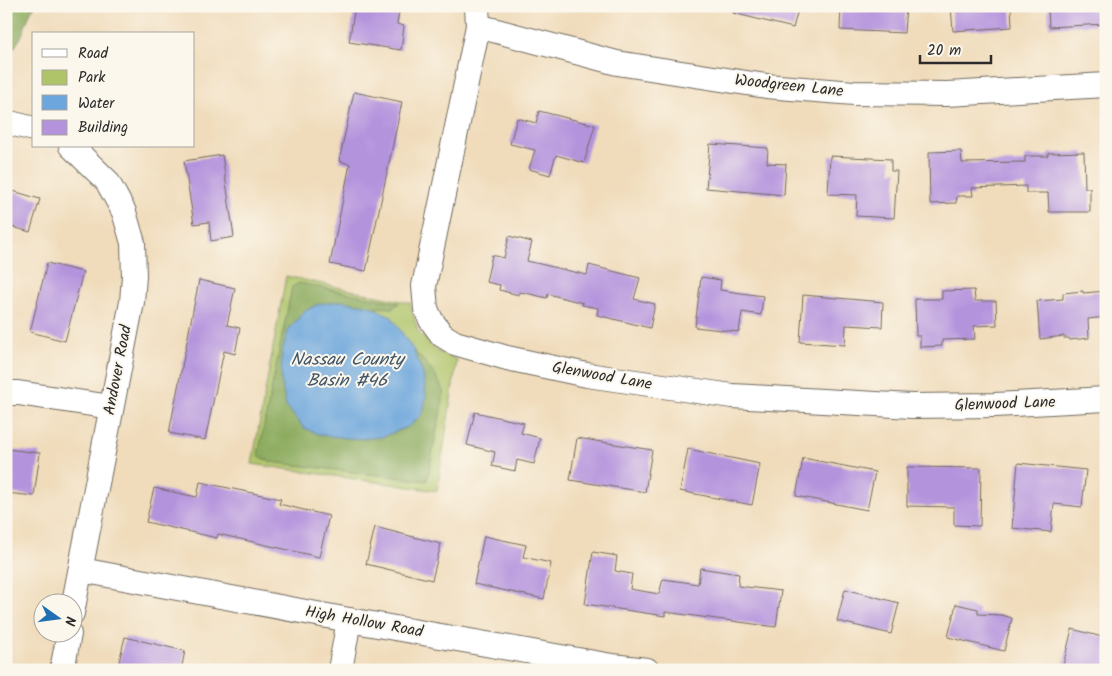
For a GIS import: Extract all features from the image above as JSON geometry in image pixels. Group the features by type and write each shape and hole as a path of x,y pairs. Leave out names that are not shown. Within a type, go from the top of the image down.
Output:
{"street":[{"name":"Woodgreen Lane","path":"478,16 617,63 766,86 854,93 947,94 1106,86"},
{"name":"Glenwood Lane","path":"478,16 424,286 426,309 431,320 442,335 455,343 507,358 586,375 732,396 912,406 995,405 1106,399"},
{"path":"6,122 32,128"},
{"name":"Andover Road","path":"73,148 107,181 124,212 133,243 134,276 132,302 76,594"},
{"path":"6,393 111,406"},
{"name":"High Hollow Road","path":"81,570 612,668 647,670"},
{"path":"340,670 349,620"},
{"path":"62,670 66,644"}],"green space":[{"path":"6,6 35,6 14,48 11,26 6,15"},
{"path":"286,276 410,303 418,332 437,351 457,360 437,491 252,464"},
{"path":"299,283 399,303 393,308 358,307 395,334 420,357 431,369 444,394 427,481 270,462 258,455 292,287"}],"water":[{"name":"Nassau County Basin #46","path":"342,301 370,306 391,316 414,351 423,374 426,397 423,413 410,426 382,437 356,439 321,435 304,428 286,406 281,380 282,352 288,331 304,311 319,304"}],"building":[{"path":"355,6 400,6 397,24 404,26 401,50 349,42"},
{"path":"734,6 799,6 793,28 733,13"},
{"path":"841,6 906,6 904,33 840,30"},
{"path":"951,6 1011,6 1012,27 953,31"},
{"path":"1048,6 1106,6 1106,24 1049,27"},
{"path":"354,92 402,102 366,271 330,264 350,164 339,161"},
{"path":"539,111 595,125 584,163 556,155 550,175 529,169 535,150 510,144 517,118 536,123"},
{"path":"710,144 768,148 767,163 786,164 784,195 706,188"},
{"path":"961,151 962,163 1025,162 1025,156 1048,156 1048,153 1084,152 1085,188 1090,188 1090,212 1049,212 1048,193 1026,193 1026,186 972,188 973,196 957,196 956,203 930,204 929,152"},
{"path":"222,155 234,237 211,241 209,222 194,224 184,161"},
{"path":"830,156 891,159 891,171 897,171 894,218 856,216 857,195 828,194"},
{"path":"6,189 40,199 30,232 6,225"},
{"path":"509,236 532,242 527,261 587,275 589,265 640,278 634,299 655,304 650,328 597,315 598,308 582,305 583,303 548,294 547,298 519,292 519,295 499,290 500,285 486,282 492,255 504,258"},
{"path":"47,263 83,272 65,341 30,332"},
{"path":"701,277 721,280 720,290 763,296 761,315 742,312 739,332 695,327"},
{"path":"199,280 235,288 227,325 240,328 235,354 224,351 205,440 169,433"},
{"path":"974,290 975,301 996,301 997,325 974,326 975,339 942,340 942,346 920,347 920,336 916,336 915,299 942,299 942,291"},
{"path":"1083,291 1083,293 1106,291 1106,317 1088,319 1089,338 1070,340 1069,338 1064,338 1064,336 1040,339 1037,301 1063,299 1063,293"},
{"path":"803,295 883,302 882,327 846,325 845,345 800,342"},
{"path":"475,412 524,423 521,433 540,438 534,464 517,460 515,471 492,466 495,452 467,445"},
{"path":"577,438 652,450 645,492 570,480"},
{"path":"6,449 40,453 34,496 6,493"},
{"path":"688,449 760,464 752,505 680,491"},
{"path":"803,458 875,472 867,510 796,496"},
{"path":"1018,463 1086,470 1082,507 1054,504 1051,532 1012,528"},
{"path":"907,467 981,468 980,526 954,525 954,507 907,506"},
{"path":"200,482 281,499 279,504 329,516 319,557 218,534 217,538 146,522 154,488 197,497"},
{"path":"375,527 441,544 432,580 366,564"},
{"path":"484,536 526,545 523,557 551,563 544,599 474,584"},
{"path":"593,552 617,556 615,571 632,574 630,589 659,594 663,579 698,584 700,568 739,574 738,586 781,591 776,627 665,612 665,616 585,604"},
{"path":"845,589 899,603 891,634 837,621"},
{"path":"956,604 978,609 978,614 1002,615 1012,618 1004,651 948,637"},
{"path":"1072,629 1106,638 1106,670 1082,670 1063,665"},
{"path":"125,637 185,651 181,670 117,670"}]}
